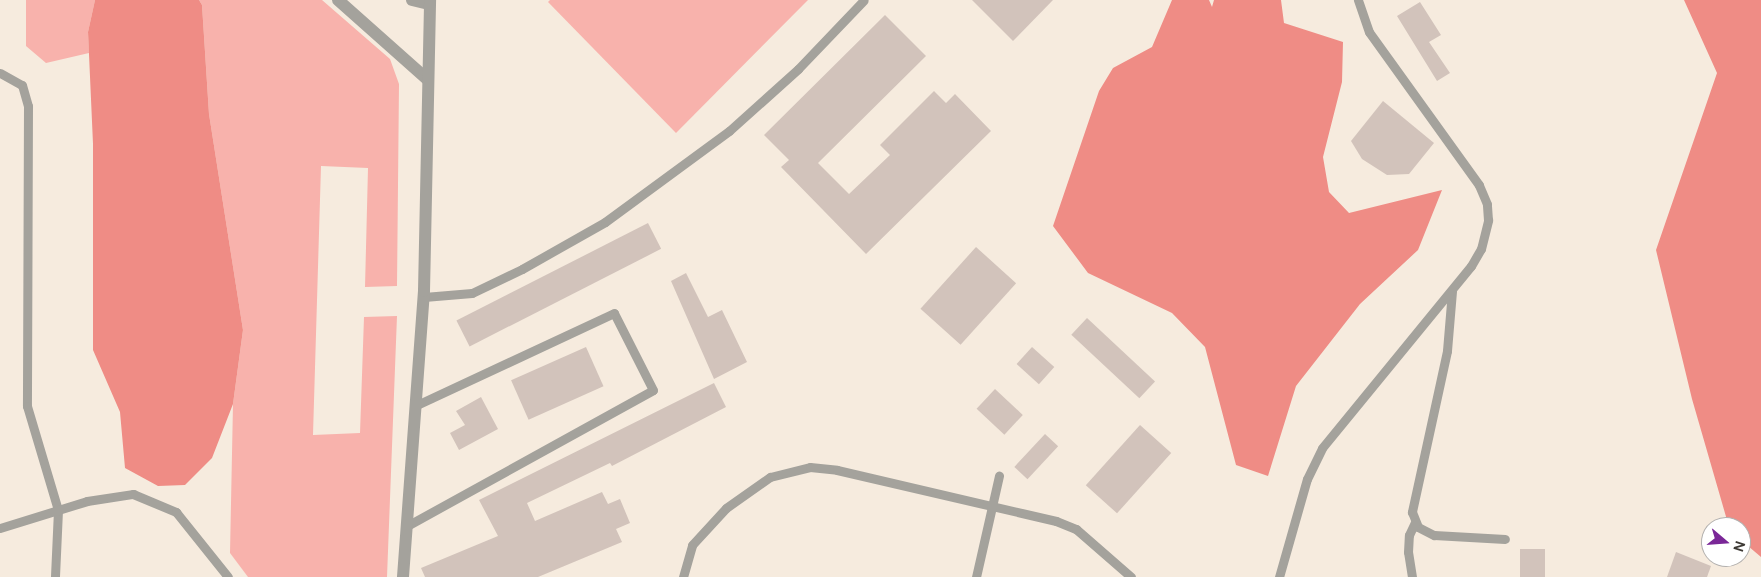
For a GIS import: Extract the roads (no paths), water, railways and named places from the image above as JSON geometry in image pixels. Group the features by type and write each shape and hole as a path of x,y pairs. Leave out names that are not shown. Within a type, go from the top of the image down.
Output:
{"street":[{"path":"338,0 428,80"},
{"path":"403,577 405,526 424,298 428,80 433,1 412,0"}],"lane":[{"path":"424,298 472,293 522,269 605,222 729,131 811,56 864,0"},
{"path":"1279,577 1307,479 1322,448 1452,291 1481,249 1488,220 1487,204 1474,178 1369,32 1358,0"},
{"path":"0,73 22,85 27,94 27,406 32,429 51,480 58,512 54,577"},
{"path":"1452,291 1447,351 1413,503 1415,522 1418,527 1434,535 1505,539"},
{"path":"405,526 653,390 614,313 415,406"},
{"path":"682,577 692,545 702,530 750,488 791,470 810,467 837,470 991,505 1076,528 1131,577"},
{"path":"976,577 999,476"},
{"path":"0,528 116,494 133,494 161,503 186,522 228,577"},
{"path":"1412,577 1408,552 1409,535 1415,522"}]}
